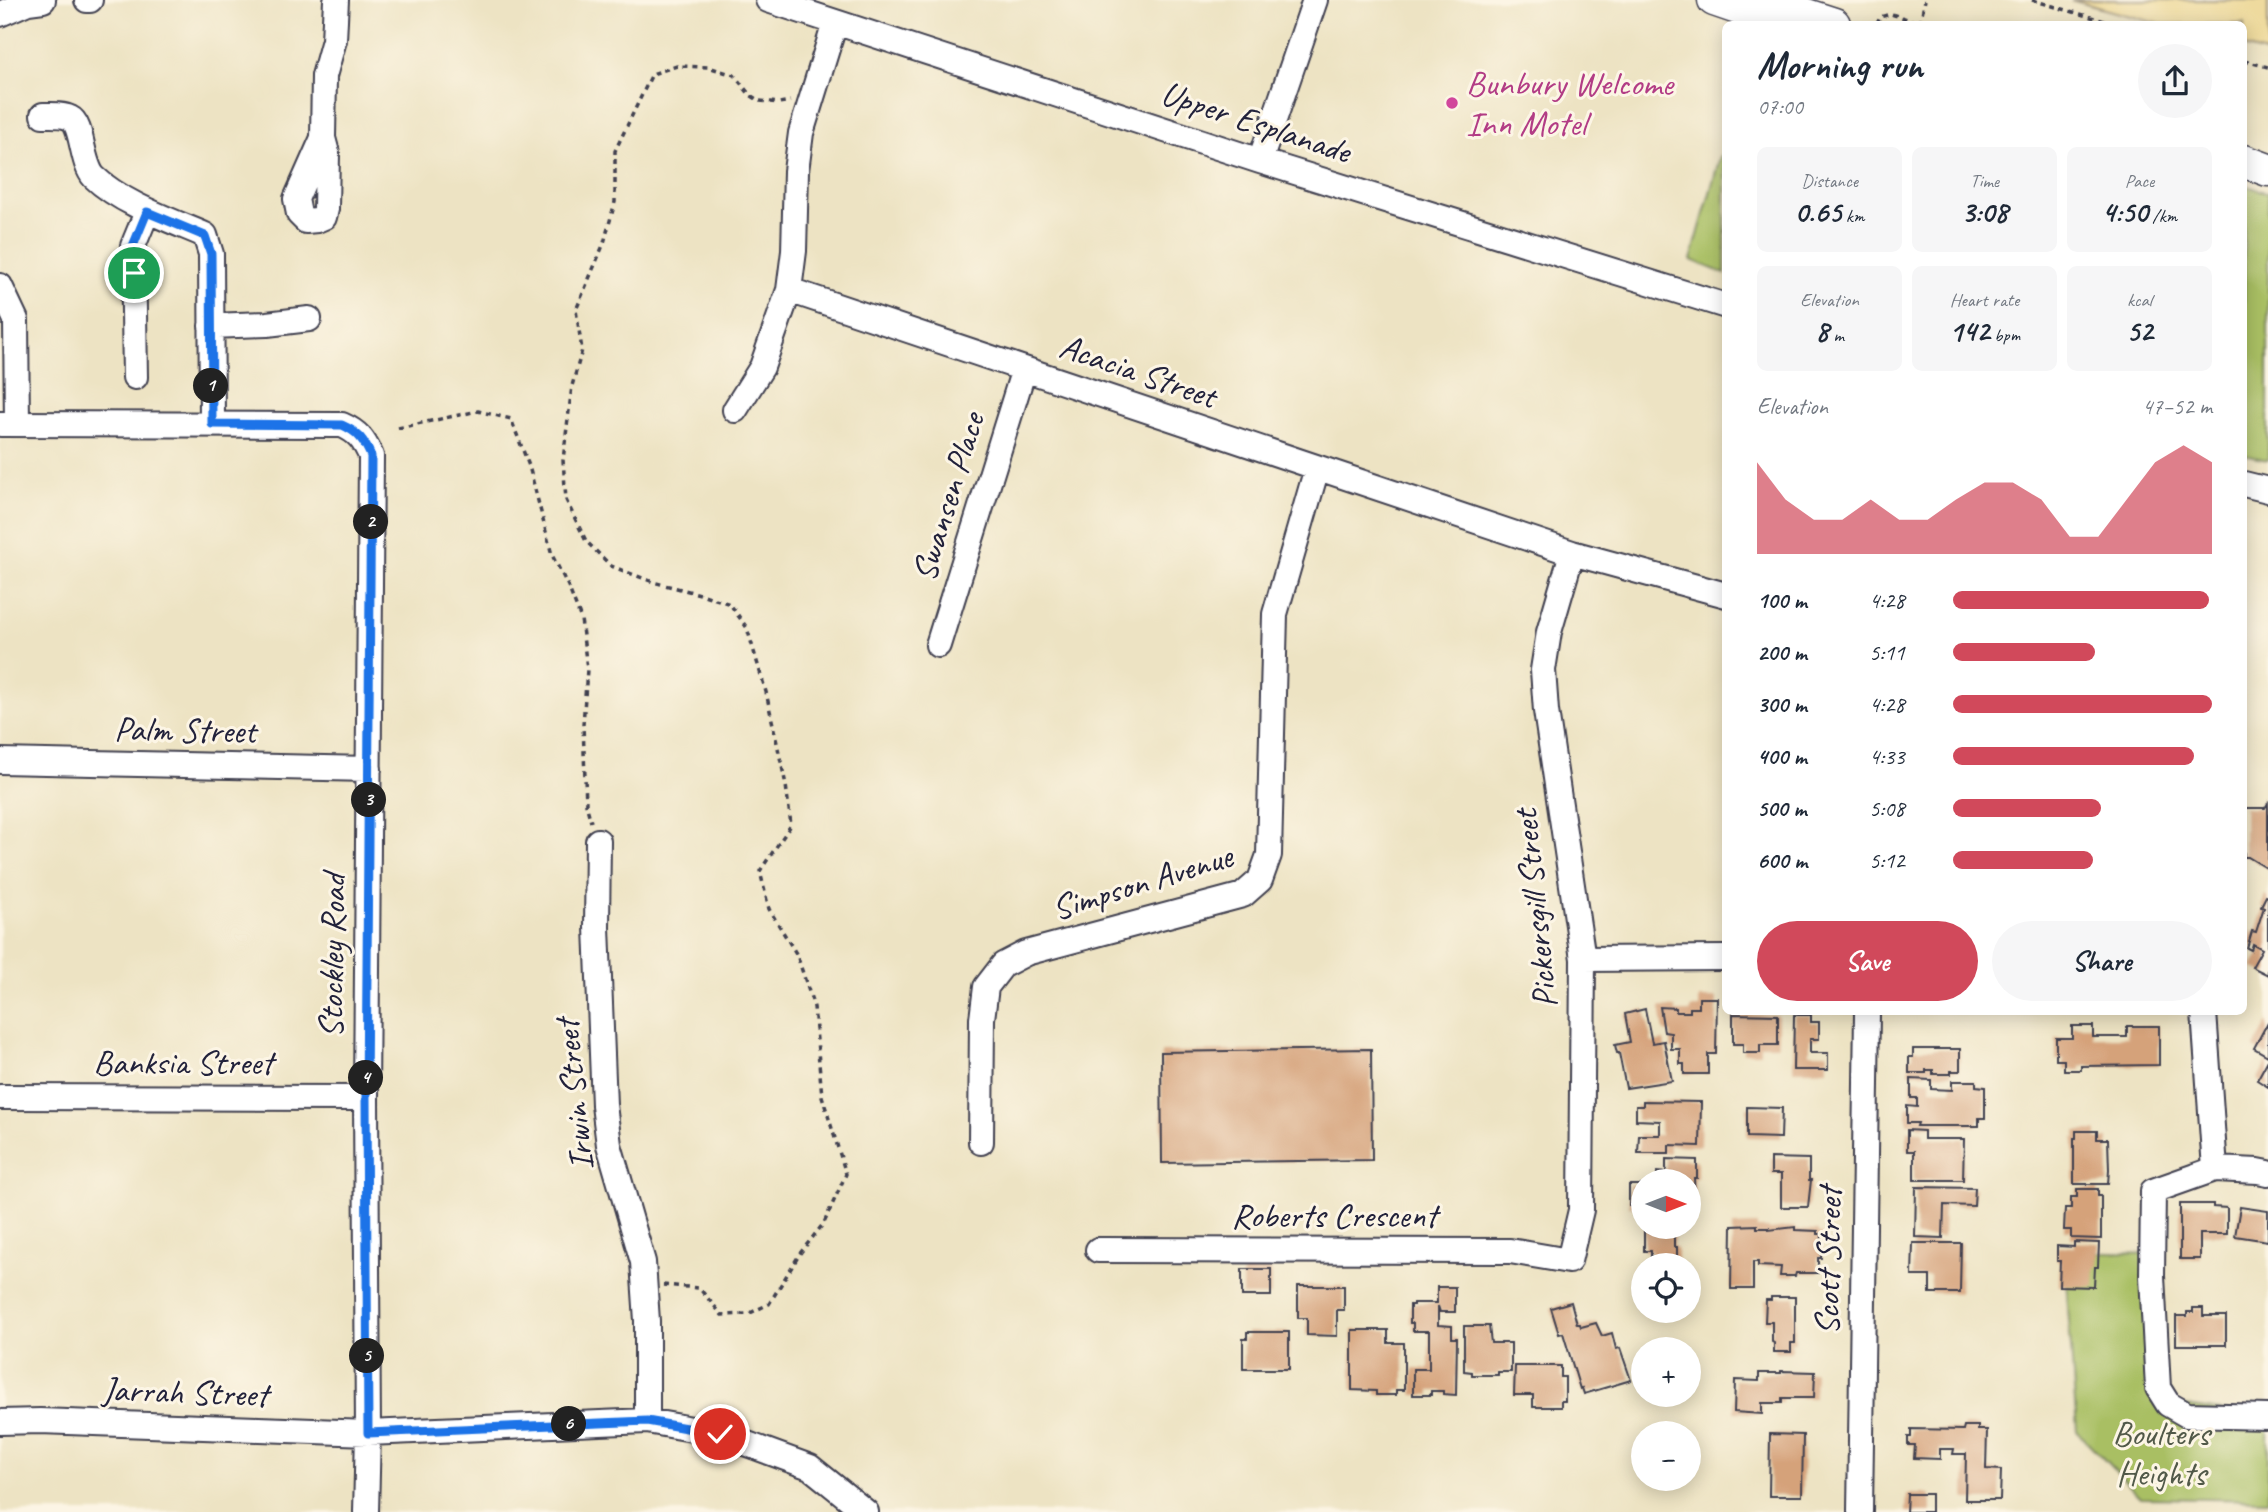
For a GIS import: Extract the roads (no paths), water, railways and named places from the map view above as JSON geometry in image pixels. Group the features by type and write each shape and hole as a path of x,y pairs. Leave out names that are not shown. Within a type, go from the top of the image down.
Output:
{"main road":[{"path":"1740,2 1780,21"},
{"path":"1740,2 1821,21"},
{"path":"2247,162 2268,170"},
{"path":"2247,178 2268,186"}],"street":[{"path":"0,14 28,2 43,0"},
{"path":"323,138 324,76 334,40 336,0"},
{"name":"Upper Esplanade","path":"768,0 1260,161 1722,305"},
{"path":"1260,161 1315,0"},
{"path":"736,410 762,367 789,290 801,133 835,23"},
{"path":"0,286 16,320 8,424 212,424 211,254 205,236 147,212 92,175 85,160 77,125 70,118 43,115"},
{"path":"135,377 133,246 147,212"},
{"name":"Acacia Street","path":"789,290 1572,554 1722,594"},
{"path":"211,326 309,319"},
{"name":"Swansen Place","path":"939,645 1024,369"},
{"name":"Stockley Road","path":"212,424 342,425 356,431 371,456 366,1512"},
{"name":"Simpson Avenue","path":"981,1142 982,1019 986,987 1003,965 1026,953 1243,895 1260,880 1269,855 1275,614 1317,468"},
{"path":"2247,485 2268,490"},
{"name":"Pickersgill Street","path":"1569,1261 1581,1210 1583,959 1543,680 1544,651 1572,554"},
{"name":"Palm Street","path":"0,761 369,769"},
{"name":"Irwin Street","path":"598,841 597,927 604,1105 609,1145 643,1262 647,1321 647,1421"},
{"path":"1583,959 1722,958"},
{"name":"Scott Street","path":"1860,1512 1867,1015"},
{"path":"2204,1015 2215,1169"},
{"name":"Banksia Street","path":"0,1097 366,1098"},
{"path":"2268,1173 2215,1169 2153,1191 2152,1276 2158,1388 2168,1404 2187,1415 2268,1417"},
{"name":"Roberts Crescent","path":"1098,1250 1510,1251 1569,1261"},
{"name":"Jarrah Street","path":"0,1422 368,1433 647,1421 720,1434 810,1467 866,1512"}],"place":[{"name":"Bunbury Welcome Inn Motel","path":"1452,103"}],"park label":[{"name":"Boulters Heights","path":"2161,1453"}]}
